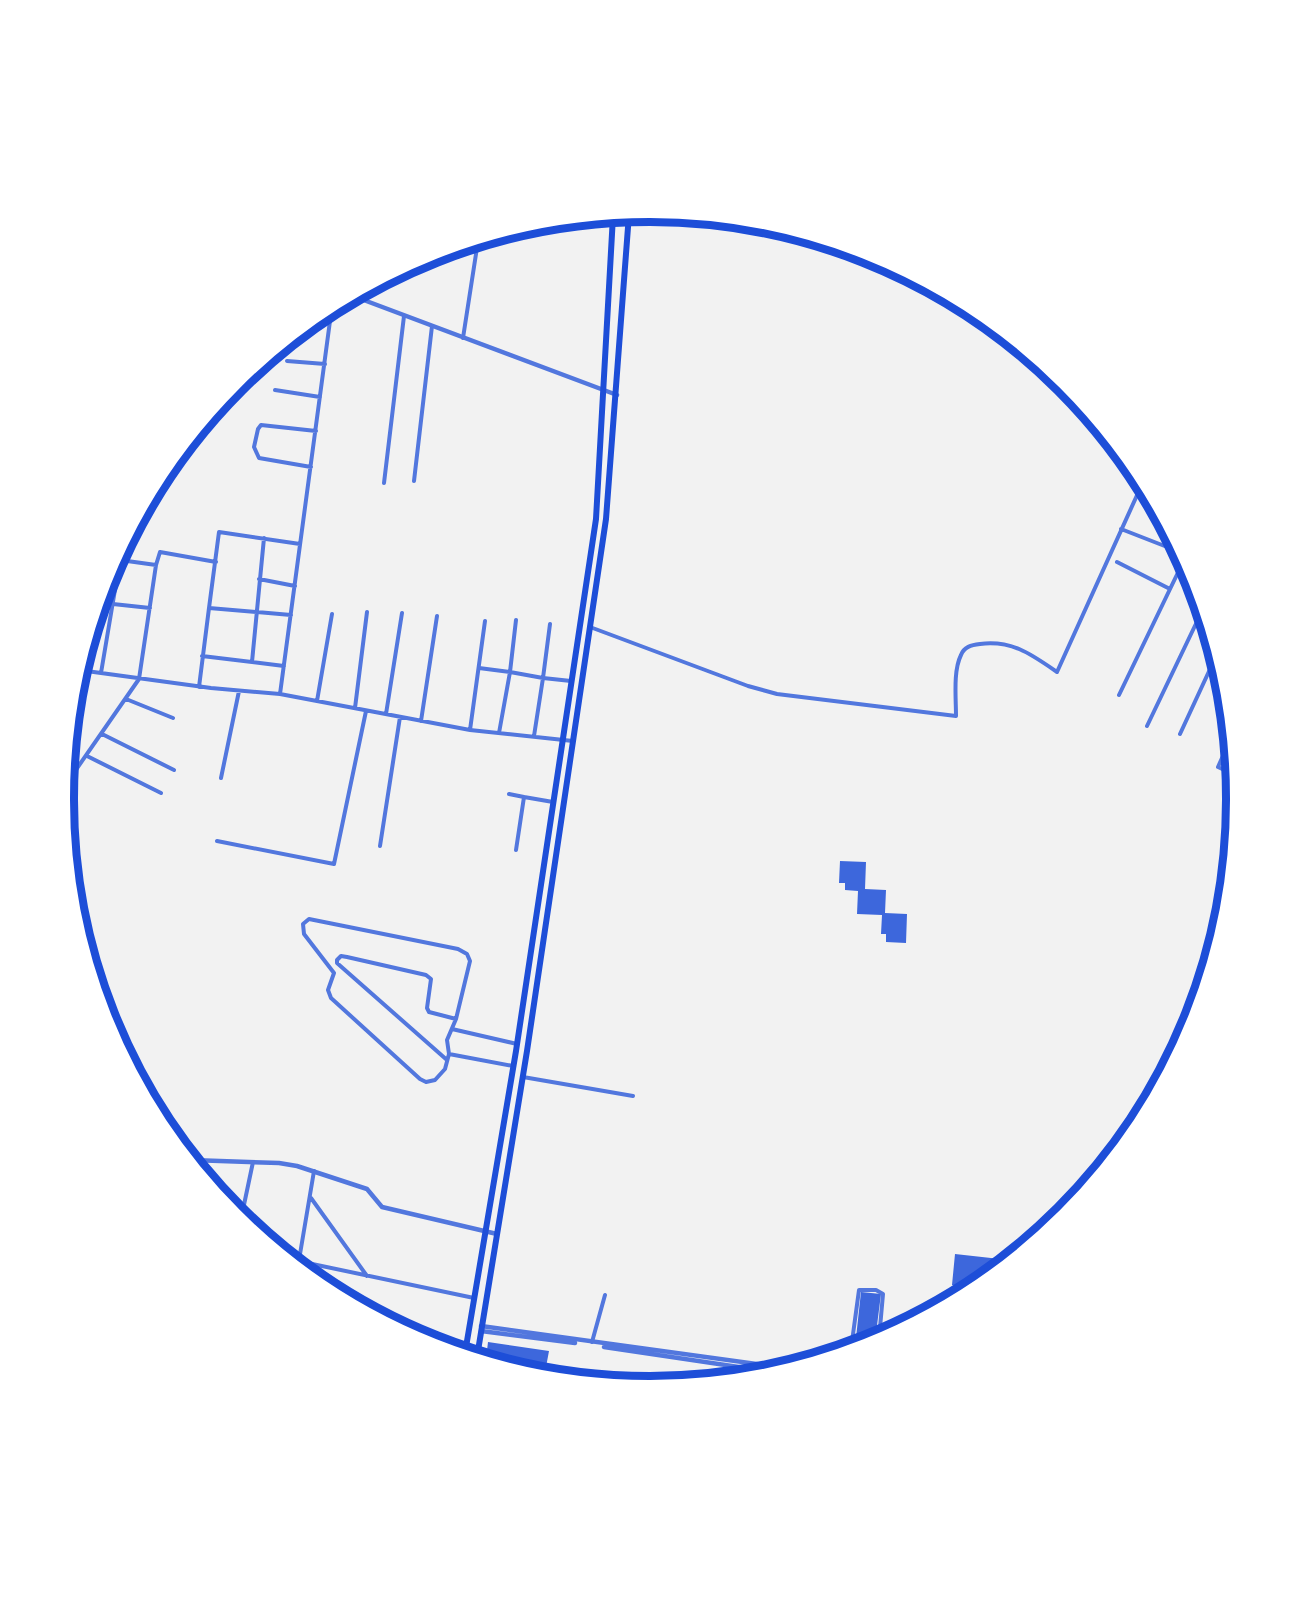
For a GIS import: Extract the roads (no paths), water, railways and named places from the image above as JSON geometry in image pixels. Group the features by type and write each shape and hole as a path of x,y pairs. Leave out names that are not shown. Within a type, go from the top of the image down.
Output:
{"main road":[{"path":"478,1349 523,1077 606,519 628,223"},
{"path":"466,1345 514,1066 596,519 613,224"}],"street":[{"path":"463,338 477,249"},
{"path":"363,300 617,395"},
{"path":"384,483 404,316"},
{"path":"280,694 330,320"},
{"path":"414,481 432,326"},
{"path":"287,361 325,364"},
{"path":"276,390 320,397"},
{"path":"311,467 260,458 254,447 261,425 315,431"},
{"path":"590,627 748,686 777,694 956,716 959,657 965,648 973,644 1002,643 1016,646 1057,672 1138,493"},
{"path":"1121,529 1169,548"},
{"path":"199,687 219,532 300,544"},
{"path":"252,662 264,538"},
{"path":"75,773 139,679 156,565 160,552 216,562"},
{"path":"125,561 156,565"},
{"path":"1117,562 1170,589"},
{"path":"1119,695 1179,570"},
{"path":"101,673 117,578"},
{"path":"259,579 295,586"},
{"path":"113,604 150,608"},
{"path":"209,608 291,615"},
{"path":"355,708 367,612"},
{"path":"386,714 402,613"},
{"path":"317,701 332,614"},
{"path":"421,721 437,616"},
{"path":"500,733 516,620"},
{"path":"1147,726 1198,620"},
{"path":"470,730 486,621"},
{"path":"534,736 550,624"},
{"path":"202,656 284,666"},
{"path":"1179,734 1210,666"},
{"path":"479,668 571,681"},
{"path":"88,671 199,687 280,694 470,730 573,741"},
{"path":"221,778 239,691"},
{"path":"126,699 173,718"},
{"path":"217,841 334,864 366,711"},
{"path":"380,846 400,717"},
{"path":"102,734 174,770"},
{"path":"1224,753 1218,767 1225,770"},
{"path":"87,756 161,793"},
{"path":"508,794 553,801"},
{"path":"516,850 524,797"},
{"path":"309,919 318,919 458,949 467,954 470,961 452,1029 447,1040 449,1054 445,1069 435,1080 426,1082 331,998 328,990 334,974 304,934 303,924 309,919"},
{"path":"447,1060 337,963 337,960 341,956 347,957 426,975 431,979 427,1008 429,1012 456,1019"},
{"path":"452,1029 517,1044"},
{"path":"449,1054 514,1066"},
{"path":"523,1077 633,1096"},
{"path":"202,1160 279,1163 314,1171 367,1189 382,1207 496,1234"},
{"path":"243,1208 254,1162"},
{"path":"300,1256 314,1171"},
{"path":"311,1198 368,1277"},
{"path":"315,1267 474,1298"},
{"path":"852,1339 859,1290 876,1290 883,1294 880,1328"},
{"path":"592,1343 605,1295"},
{"path":"470,1326 630,1349"},
{"path":"481,1328 745,1367"},
{"path":"713,1362 754,1365"}]}
